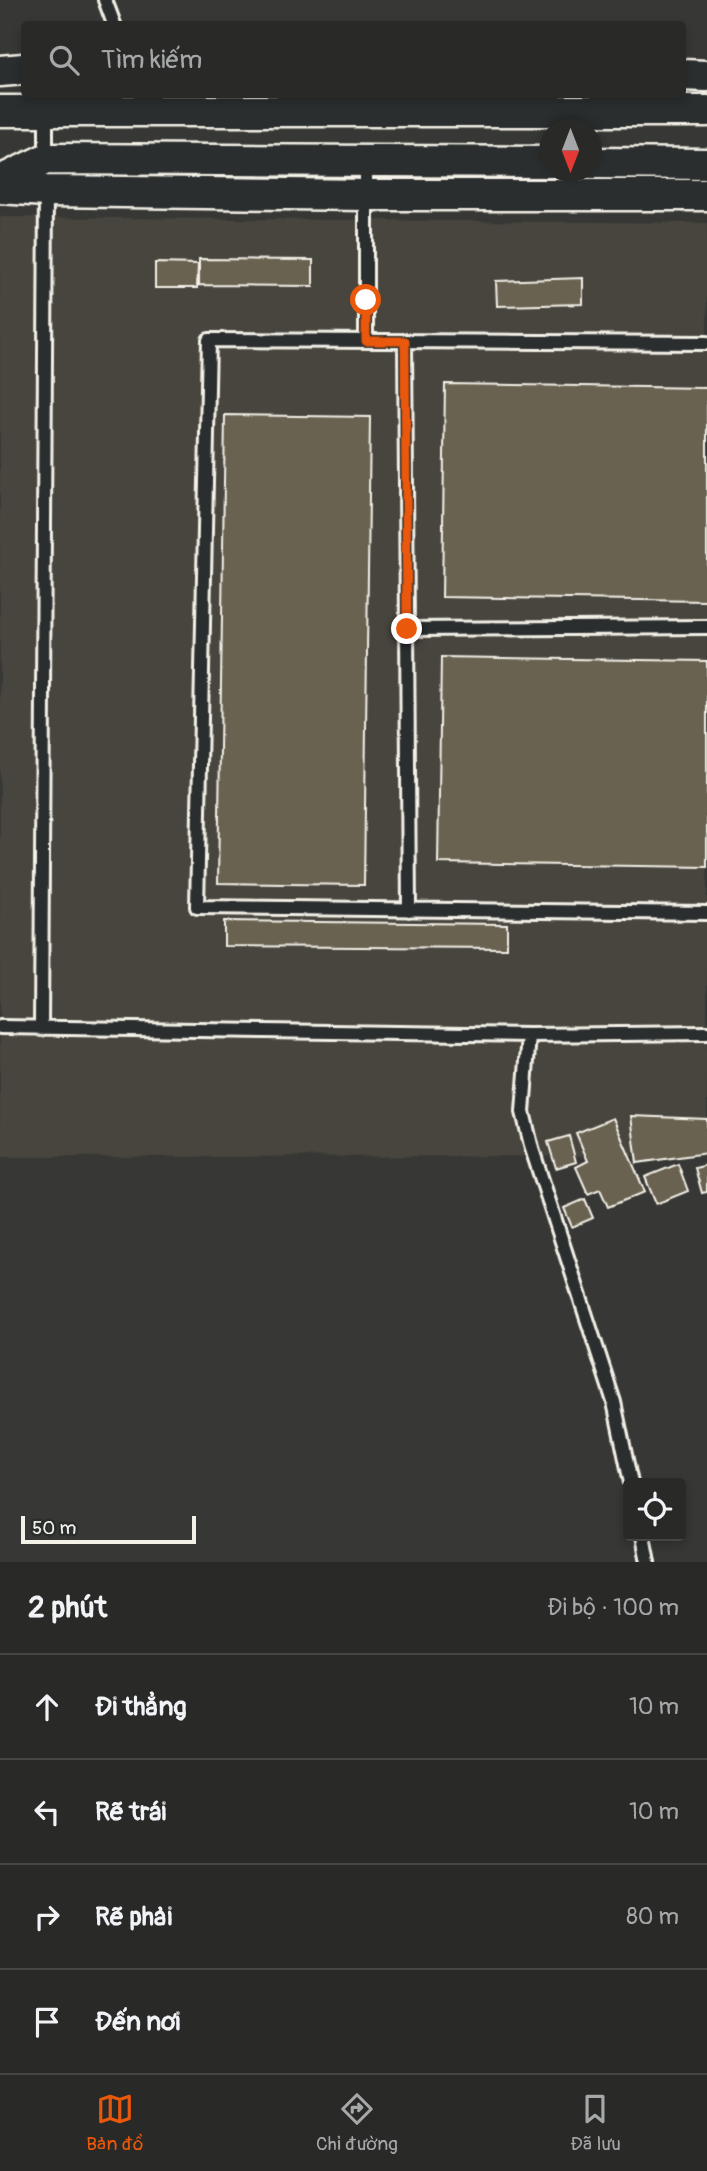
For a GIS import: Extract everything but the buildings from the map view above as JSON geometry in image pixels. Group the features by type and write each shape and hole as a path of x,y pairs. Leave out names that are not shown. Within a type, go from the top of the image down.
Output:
{"street":[{"path":"0,71 21,69"},
{"path":"686,75 707,76"},
{"path":"0,111 47,103 707,111"},
{"path":"0,181 46,175 366,160 539,162"},
{"path":"602,163 707,164"},
{"path":"0,188 46,175 366,195 707,195"}],"lane":[{"path":"106,0 113,21"},
{"path":"41,1029 47,103"},
{"path":"366,160 366,341"},
{"path":"707,343 209,340 197,907 707,913"},
{"path":"405,341 409,911"},
{"path":"407,629 707,627"},
{"path":"0,1027 529,1035 707,1033"},
{"path":"529,1035 523,1112 532,1149 614,1402 630,1478"},
{"path":"644,1541 648,1562"}],"shaded area":[{"path":"0,217 707,223 707,1156 0,1157"}],"route":[{"path":"366,300 366,341 405,341 407,629"}]}
